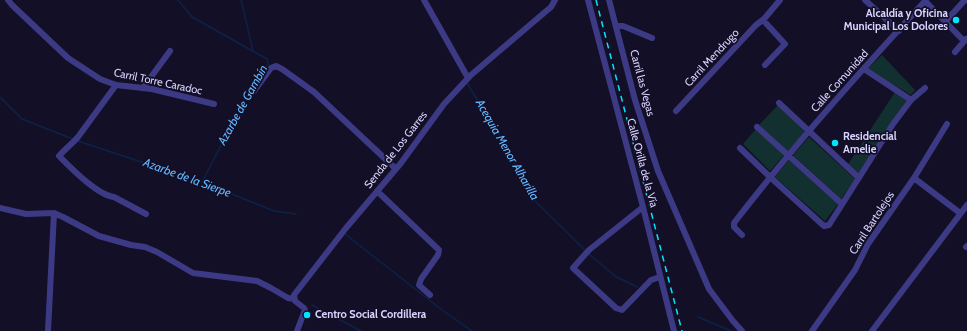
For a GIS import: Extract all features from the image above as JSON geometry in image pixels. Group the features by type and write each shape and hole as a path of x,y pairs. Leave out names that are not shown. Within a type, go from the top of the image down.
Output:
{"street":[{"name":"Carril Torre Caradoc","path":"8,0 68,58 100,79 116,85 143,88 214,104"},
{"path":"424,0 468,78"},
{"name":"Senda de Los Garres","path":"294,299 297,292 342,233 396,169 444,104 468,78 551,7 555,0"},
{"name":"Calle Orilla de la Vía","path":"588,0 674,331"},
{"name":"Carril las Vegas","path":"609,0 639,113 658,171 707,283 733,321 742,331"},
{"name":"Carril Mendrugo","path":"676,111 756,24 763,20 780,0"},
{"path":"865,0 899,31"},
{"path":"945,22 964,1 967,0"},
{"path":"925,1 945,22 966,40 955,52"},
{"name":"Calle Comunidad","path":"742,235 734,227 734,223 808,132 925,1"},
{"path":"763,20 786,44 765,65"},
{"path":"616,26 623,26 652,38"},
{"path":"143,88 170,51"},
{"path":"254,91 271,68 276,66 282,69 314,92 396,169"},
{"path":"864,69 911,100"},
{"path":"116,85 78,137 59,156 81,177 97,189 146,214"},
{"path":"740,148 824,226 829,225 893,124 911,100 925,88"},
{"path":"779,103 808,132 859,178"},
{"name":"Carril Bartolejos","path":"812,331 855,270 868,244 914,178 947,124"},
{"path":"757,127 842,204"},
{"path":"914,178 960,213"},
{"path":"377,191 439,250 438,255 421,279 419,285 430,295"},
{"path":"872,331 967,205"},
{"path":"643,207 588,250 573,268 616,308 622,310 651,280 660,277"},
{"path":"0,208 26,214 54,213 63,216 99,236 131,245 146,247 193,273 257,281 288,298 294,299 305,310 297,331"},
{"path":"48,331 54,213"}],"green space":[{"path":"882,55 915,90 911,95 867,69"},
{"path":"895,92 907,101 857,175 847,166"},
{"path":"778,105 805,132 787,152 759,125"},
{"path":"756,129 784,155 770,171 743,144"},
{"path":"809,137 855,179 841,199 793,155"},
{"path":"789,160 838,204 825,221 775,177"}],"waterway":[{"name":"Azarbe de Gambín","path":"178,0 192,17 267,59 268,64 253,84 202,182"},
{"path":"241,0 253,51"},
{"name":"Acequia Menor Alharilla","path":"467,83 505,145 535,201 584,249"},
{"name":"Azarbe de la Sierpe","path":"0,97 22,119 73,139"},
{"name":"Azarbe de la Sierpe","path":"78,141 202,182 274,211 296,214"},
{"name":"Azarbe de la Sierpe","path":"345,234 442,310 472,331"},
{"name":"Acequia Menor Alharilla","path":"589,254 615,276 637,287"},
{"path":"312,305 361,331"},
{"name":"Acequia Menor Alharilla","path":"698,317 731,331"}],"railway":[{"path":"596,0 682,331"}],"place":[{"name":"Alcaldía y Oficina Municipal Los Dolores","path":"956,20"},
{"name":"Residencial Amelie","path":"835,143"},
{"name":"Centro Social Cordillera","path":"307,315"}]}
